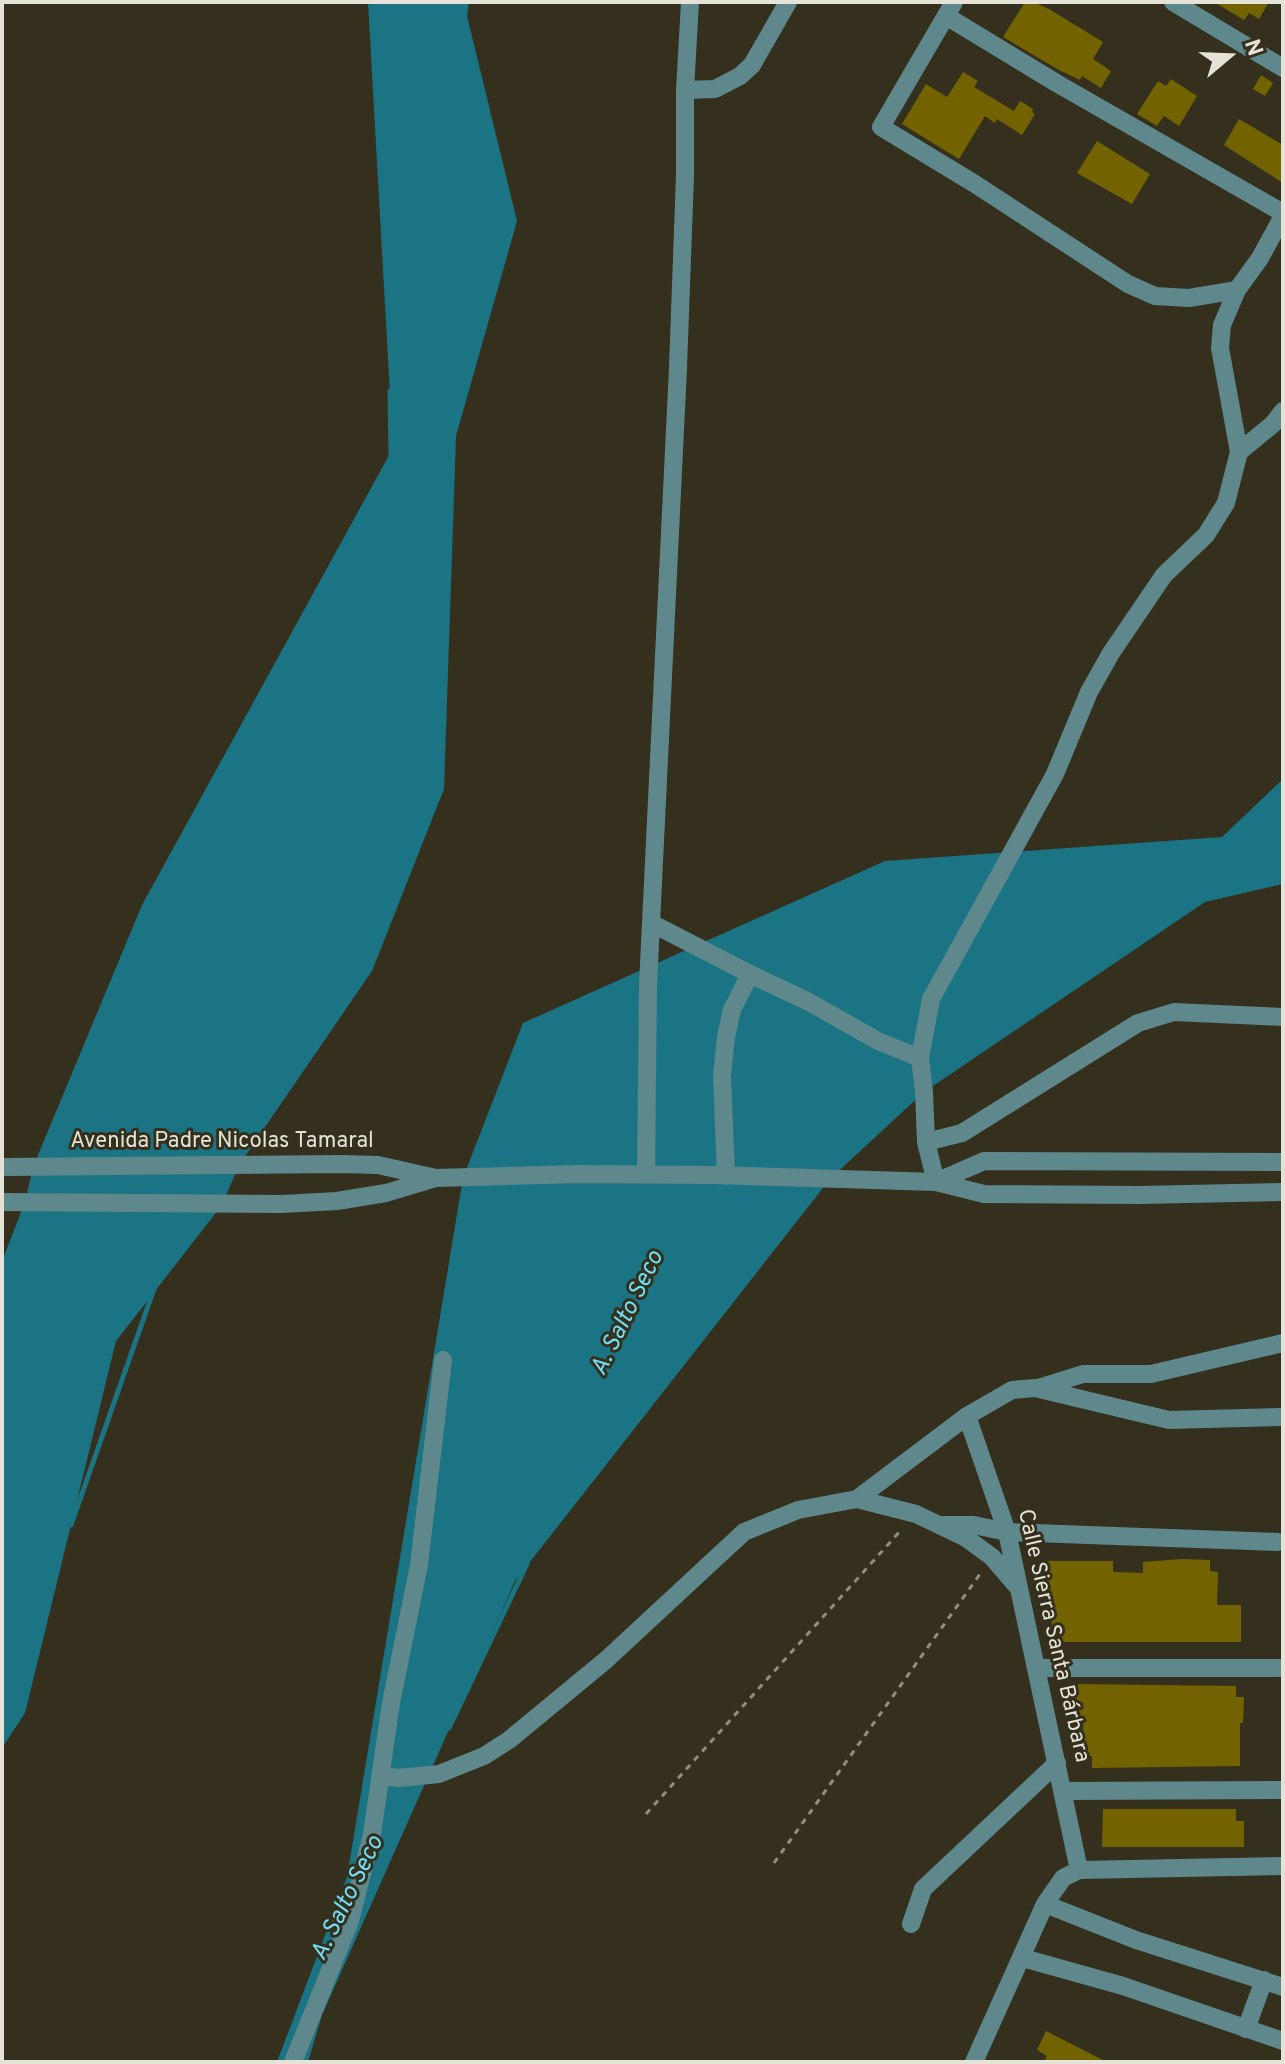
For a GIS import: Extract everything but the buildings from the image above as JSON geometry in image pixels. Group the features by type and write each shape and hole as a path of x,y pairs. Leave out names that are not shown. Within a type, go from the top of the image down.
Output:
{"street":[{"path":"646,1174 645,1099 658,736 678,368 690,2"},
{"path":"685,90 715,89 740,76 752,65 788,2"},
{"path":"1173,2 1283,68"},
{"path":"936,1182 926,1142 920,1058 931,999 1055,774 1089,692 1164,575 1206,535 1226,503 1239,452 1220,348 1222,325 1237,290 1260,258 1283,214 1058,84 950,9 881,127 1128,284 1155,296 1189,298 1237,290"},
{"path":"1239,452 1273,424 1283,411"},
{"path":"651,923 809,1002 878,1041 920,1058"},
{"path":"726,1176 722,1090 726,1037 732,1010 750,974"},
{"path":"926,1142 962,1133 1138,1023 1174,1012 1283,1017"},
{"path":"936,1182 984,1161 1283,1162"},
{"path":"1223,1192 1224,1161"},
{"name":"Avenida Padre Nicolas Tamaral","path":"2,1167 341,1164 378,1165 436,1178"},
{"path":"87,1167 87,1203"},
{"path":"2,1202 222,1205 324,1202 386,1193 436,1178 646,1174 936,1182 984,1194 1283,1192"},
{"path":"857,1499 967,1416 1012,1390 1035,1388 1083,1374 1151,1374 1283,1343"},
{"path":"293,2062 350,1921 370,1846 391,1703 419,1565 443,1360"},
{"path":"1035,1388 1169,1420 1281,1417"},
{"name":"Calle Sierra Santa Bárbara","path":"967,1416 1007,1532 1079,1870"},
{"path":"382,1776 398,1778 439,1774 484,1756 509,1740 606,1660 744,1532 798,1510 857,1499 916,1514 966,1538 992,1557 1017,1586"},
{"path":"940,1525 974,1525 1007,1532 1278,1542"},
{"path":"1037,1668 1279,1668"},
{"path":"911,1924 923,1889 1057,1763"},
{"path":"1063,1791 1281,1790"},
{"path":"974,2062 1045,1904 1063,1878 1079,1870 1283,1866"},
{"path":"1045,1904 1136,1940 1283,1987"},
{"path":"1023,1958 1123,1986 1283,2041"},
{"path":"1246,2029 1264,1980"}],"path":[{"path":"646,1814 916,1514"},
{"path":"774,1863 992,1557"}],"water":[{"path":"368,2 469,2 467,16 517,221 456,436 444,789 372,971 239,1165 222,1205 116,1341 25,1713 2,1748 2,1261 25,1202 33,1167 142,905 393,448"},
{"path":"1283,779 1283,884 1205,902 924,1092 830,1179 515,1581 322,2015 308,2062 277,2062 347,1877 463,1178 523,1023 885,861 1222,837"}],"waterway":[{"path":"390,391 391,457"},
{"path":"71,1525 154,1289"},
{"name":"A. Salto Seco","path":"449,1728 527,1564"}]}
